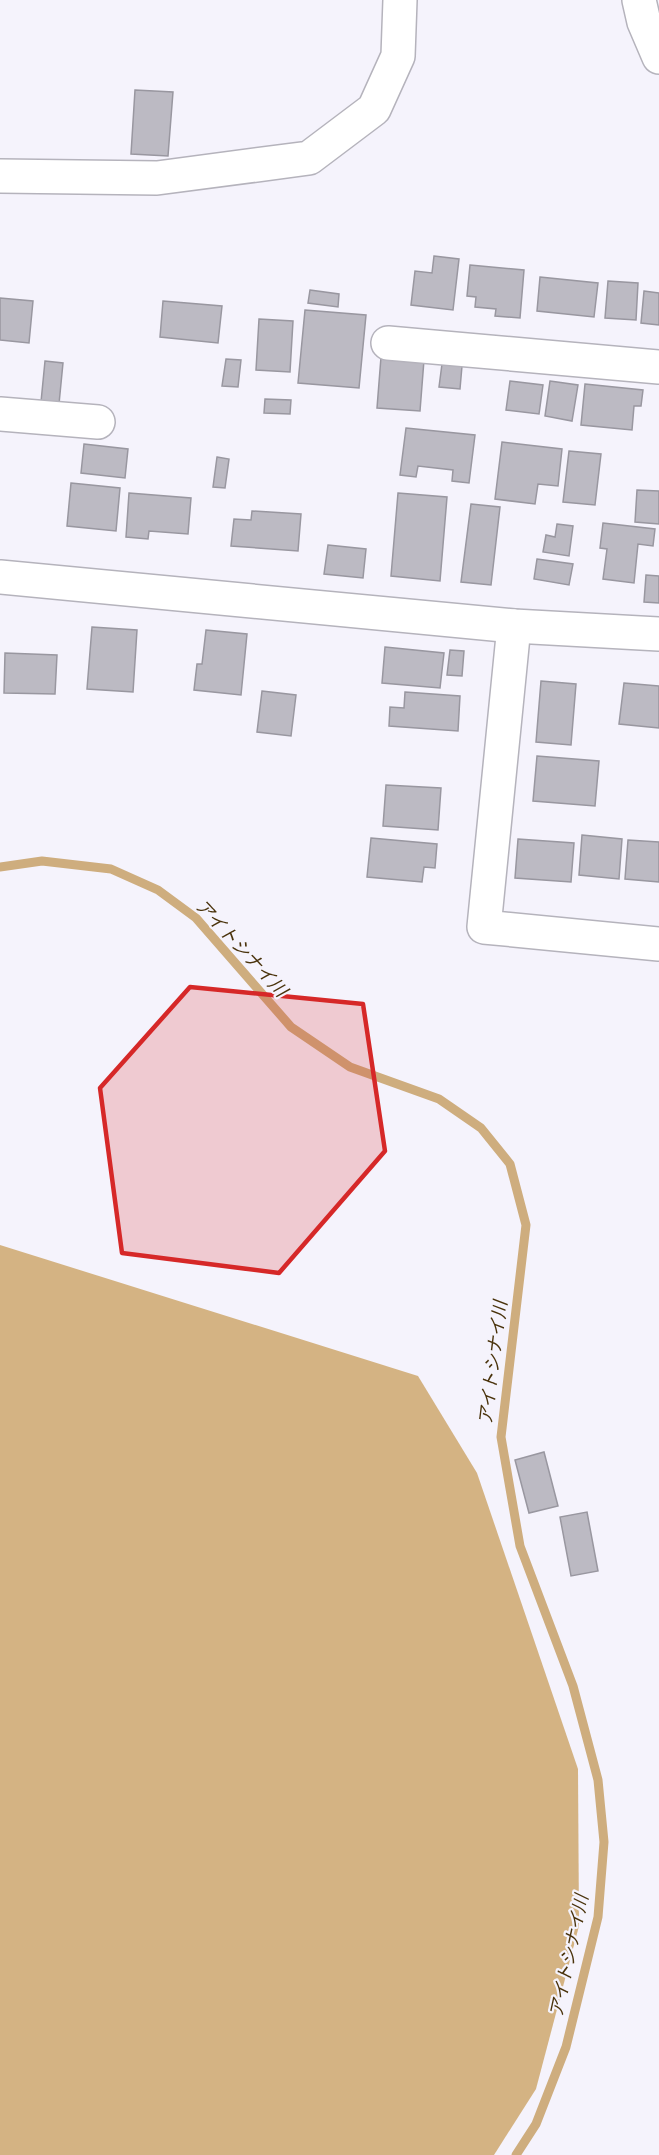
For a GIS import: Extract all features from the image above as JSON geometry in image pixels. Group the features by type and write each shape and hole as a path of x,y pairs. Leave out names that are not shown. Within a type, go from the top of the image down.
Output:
{"street":[{"path":"0,176 157,178 309,159 374,109 398,56 400,0"},
{"path":"641,11 659,57"},
{"path":"388,343 659,367"},
{"path":"0,414 98,422"},
{"path":"0,578 514,626 659,634"},
{"path":"514,626 484,927 659,944"}],"highlighted area":[{"path":"190,987 363,1004 385,1151 279,1273 122,1253 100,1088"}],"shaded area":[{"path":"0,1245 418,1376 477,1473 578,1769 579,1926 536,2089 494,2155 0,2155"}],"building":[{"path":"135,90 173,92 168,156 131,154"},
{"path":"434,256 459,259 453,310 411,305 415,271 432,273"},
{"path":"470,265 524,270 520,318 495,316 496,309 475,307 476,297 467,296"},
{"path":"540,277 598,283 594,317 537,311"},
{"path":"608,281 638,283 636,320 605,318"},
{"path":"310,290 339,294 338,307 308,303"},
{"path":"644,291 659,293 659,325 641,323"},
{"path":"0,298 33,301 29,343 0,340"},
{"path":"163,301 222,306 218,343 160,337"},
{"path":"305,310 366,315 359,388 298,383"},
{"path":"259,319 293,321 290,372 256,370"},
{"path":"381,357 424,360 420,411 377,408"},
{"path":"226,359 241,360 238,387 222,386"},
{"path":"45,361 63,363 59,404 41,402"},
{"path":"442,364 462,366 460,389 439,387"},
{"path":"510,381 543,385 539,414 506,410"},
{"path":"550,381 578,385 572,421 545,416"},
{"path":"585,384 643,390 641,406 634,406 632,430 581,425"},
{"path":"265,399 291,400 290,414 264,413"},
{"path":"406,428 475,435 469,483 452,481 453,470 418,466 416,477 400,475"},
{"path":"502,442 562,449 558,486 538,484 535,504 495,499"},
{"path":"84,444 128,449 125,478 81,473"},
{"path":"569,451 601,454 595,505 563,502"},
{"path":"217,457 229,459 225,488 213,487"},
{"path":"71,483 120,488 116,531 67,526"},
{"path":"637,490 659,491 659,524 635,522"},
{"path":"129,493 191,498 188,534 149,531 148,539 126,537"},
{"path":"398,493 447,497 440,581 391,576"},
{"path":"471,504 500,507 491,585 461,582"},
{"path":"252,511 301,514 298,551 231,546 234,519 251,520"},
{"path":"603,523 655,529 653,546 638,544 634,583 603,579 607,549 600,548"},
{"path":"557,524 573,526 569,556 543,552 546,535 555,537"},
{"path":"328,545 366,549 363,578 324,574"},
{"path":"537,559 573,564 569,585 534,579"},
{"path":"646,575 659,576 659,603 644,602"},
{"path":"92,627 137,630 133,692 87,689"},
{"path":"206,630 247,634 241,695 194,690 197,664 202,664"},
{"path":"385,647 444,653 440,688 382,683"},
{"path":"450,650 464,651 462,676 447,675"},
{"path":"5,653 57,655 55,694 4,693"},
{"path":"541,681 576,684 571,745 536,742"},
{"path":"624,683 659,686 659,728 619,724"},
{"path":"262,691 296,695 291,736 257,732"},
{"path":"405,692 460,696 458,731 389,726 390,707 404,708"},
{"path":"537,756 599,761 595,806 533,801"},
{"path":"386,785 441,788 438,830 383,826"},
{"path":"582,835 622,839 619,879 579,875"},
{"path":"371,838 437,844 435,868 424,867 422,882 367,877"},
{"path":"518,839 574,843 571,882 515,878"},
{"path":"628,840 659,842 659,882 625,879"},
{"path":"544,1452 558,1506 529,1513 515,1460"},
{"path":"587,1512 598,1571 571,1576 560,1517"}],"waterway":[{"name":"アイトシナイ川","path":"0,867 42,861 111,869 158,890 196,918 291,1027 350,1067 439,1099 481,1128 510,1164 526,1225 501,1437 520,1546 573,1686 598,1780 604,1842 598,1917 566,2047 536,2124 516,2155"}]}
